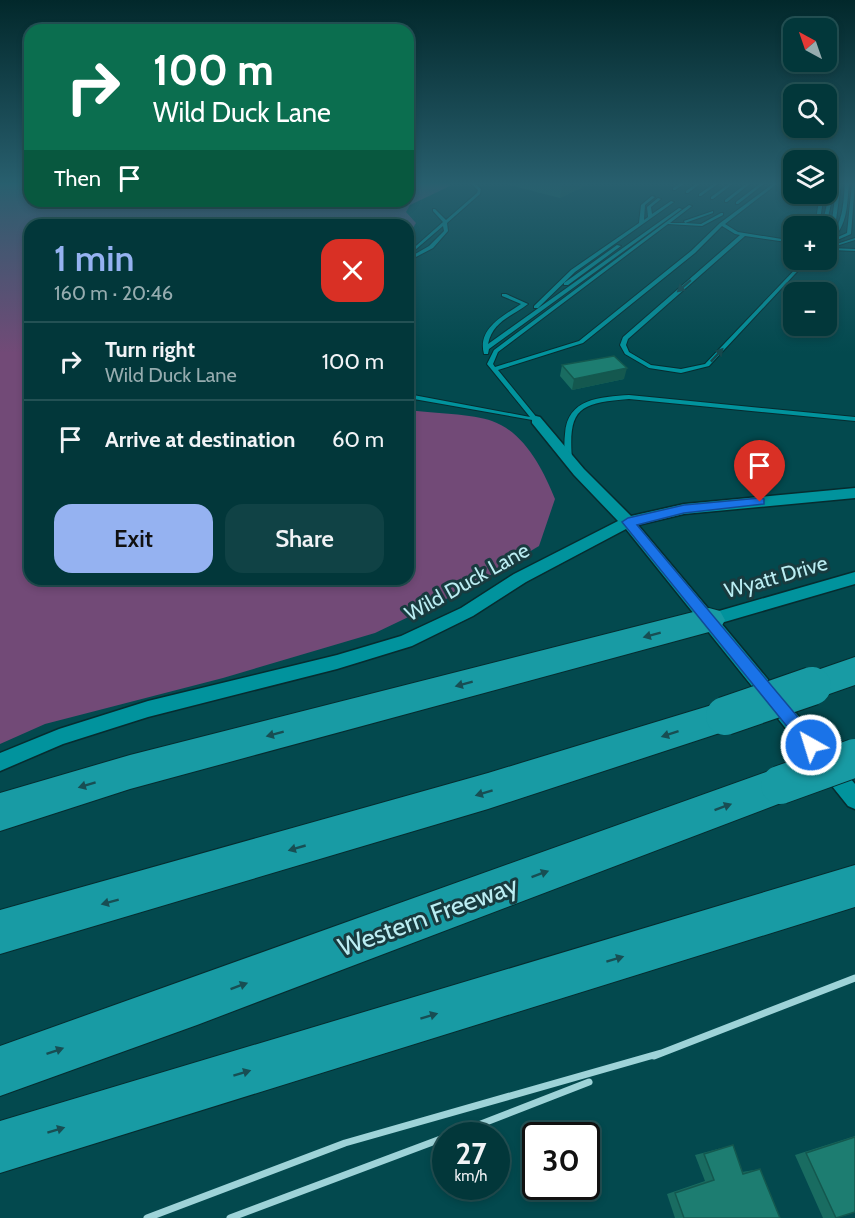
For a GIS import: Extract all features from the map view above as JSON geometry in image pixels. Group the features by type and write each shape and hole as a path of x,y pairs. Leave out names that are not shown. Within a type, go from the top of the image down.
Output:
{"highway":[{"path":"0,812 130,772 709,620"},
{"path":"0,932 477,795 725,716 855,671"},
{"name":"Western Freeway","path":"0,1071 197,1001 855,758"},
{"path":"0,1147 855,886"}],"street":[{"path":"536,420 569,460 628,522 855,799"},
{"name":"Wild Duck Lane","path":"0,762 59,737 148,709 338,662 406,641 467,612 520,578 628,522 684,509 855,493"},
{"name":"Wyatt Drive","path":"709,620 855,578"}],"lane":[{"path":"414,251 426,240"},
{"path":"414,254 431,247 438,240"},
{"path":"548,296 573,271 618,240"},
{"path":"485,346 548,296 633,240"},
{"path":"485,346 636,240"},
{"path":"492,366 496,351 648,240"},
{"path":"492,366 581,342 706,240"},
{"path":"737,240 625,338 623,345 627,353 636,360 664,370 696,369 707,365 797,270"},
{"path":"837,247 855,250"},
{"path":"504,295 525,304 489,330 485,346 492,366 536,420"},
{"path":"414,397 536,420"},
{"path":"569,460 566,435 569,419 578,408 592,402 613,398 629,397 854,417"}],"shaded area":[{"path":"0,240 24,240 24,585 414,585 414,411 463,415 492,421 503,426 523,443 545,476 555,499 539,546 469,588 375,633 223,678 45,724 0,744"}],"building":[{"path":"614,356 627,368 574,379 562,365"},
{"path":"855,1137 855,1212 836,1218 806,1153"},
{"path":"733,1145 743,1174 760,1169 780,1218 684,1218 675,1193 714,1180 704,1154"}],"railway":[{"path":"654,1056 855,978"},
{"path":"147,1218 345,1143 661,1053"},
{"path":"486,1122 589,1082"},
{"path":"230,1218 432,1142"}],"route":[{"path":"760,502 684,509 628,522 811,745"}]}
